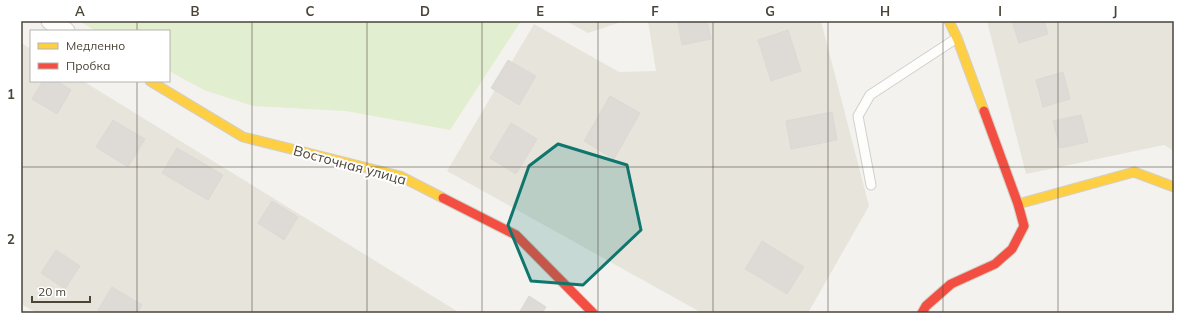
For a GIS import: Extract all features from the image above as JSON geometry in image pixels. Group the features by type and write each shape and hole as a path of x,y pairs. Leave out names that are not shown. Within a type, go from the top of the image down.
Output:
{"street":[{"path":"50,21 64,30"},
{"path":"922,313 926,306 951,284 995,264 1012,249 1024,226 1018,204 957,38 949,21"},
{"name":"Восточная улица","path":"152,82 243,136 400,176 516,235 593,313"},
{"path":"1018,204 1134,172 1174,187"}],"lane":[{"path":"871,185 858,116 870,95 957,38"}],"highlighted area":[{"path":"558,144 627,165 641,230 583,285 531,281 508,225 529,166"}],"shaded area":[{"path":"566,21 624,21 588,33"},
{"path":"648,21 821,21 869,206 808,313 702,313 447,171 534,24 619,72 656,71"},
{"path":"987,21 1174,21 1174,151 1164,145 1026,174"},
{"path":"21,43 30,48 30,82 85,82 460,313 37,313 21,304"}],"green space":[{"path":"79,21 521,21 450,130 346,111 253,106 204,90 170,72 170,30 94,30"}],"building":[{"path":"687,21 707,21 711,39 682,45 678,23"},
{"path":"1012,21 1044,21 1048,34 1019,43"},
{"path":"788,30 801,71 771,81 758,40"},
{"path":"508,60 536,76 519,105 491,88"},
{"path":"1063,72 1070,99 1043,107 1036,80"},
{"path":"42,82 59,82 71,90 57,114 32,99"},
{"path":"610,96 640,113 614,159 584,141"},
{"path":"832,112 837,140 791,149 786,121"},
{"path":"1081,115 1088,142 1060,148 1053,121"},
{"path":"113,120 145,139 128,167 96,147"},
{"path":"511,123 537,139 516,174 490,158"},
{"path":"177,148 223,175 208,200 162,173"},
{"path":"272,201 298,217 284,240 258,223"},
{"path":"762,241 804,267 787,294 745,269"},
{"path":"56,250 80,266 65,289 41,273"},
{"path":"112,287 142,305 137,313 103,313 98,310"},
{"path":"529,296 546,307 542,313 519,313"}],"traffic: slow":[{"path":"949,21 957,38 984,111"},
{"path":"152,82 243,137 400,176 443,198"},
{"path":"1018,204 1134,172 1174,187"}],"traffic: jam":[{"path":"922,313 926,306 951,284 995,264 1012,249 1024,226 1018,204 984,111"},
{"path":"443,198 516,235 593,313"}]}
